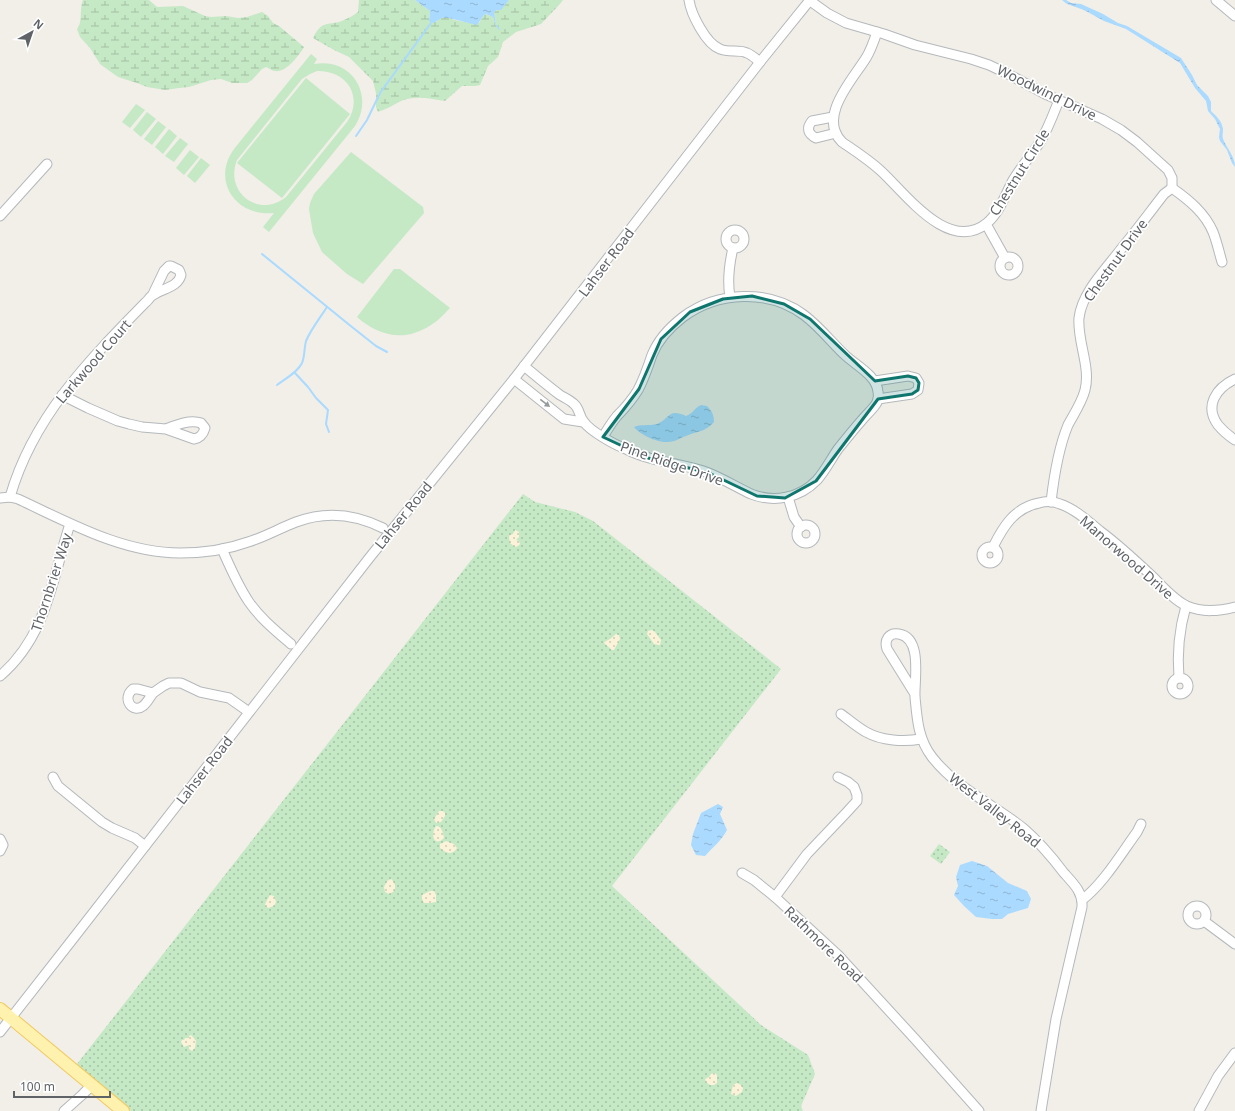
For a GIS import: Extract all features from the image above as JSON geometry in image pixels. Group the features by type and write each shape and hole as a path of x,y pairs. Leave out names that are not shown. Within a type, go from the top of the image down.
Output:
{"main road":[{"path":"0,1009 123,1111"}],"street":[{"path":"689,0 694,14 710,43 726,51 743,51 760,62"},
{"name":"Lahser Road","path":"0,1032 77,935 391,529 514,379 809,0"},
{"name":"Woodwind Drive","path":"809,0 842,22 915,45 989,65 1045,94 1102,119 1133,139 1169,172 1172,178 1172,188"},
{"path":"1216,0 1235,16"},
{"path":"833,117 812,121 809,125 808,131 816,138 836,134 833,123 834,112 844,91 869,52 877,32"},
{"name":"Chestnut Circle","path":"836,134 842,142 880,170 919,209 942,226 953,231 962,232 973,230 986,224 995,214 1017,174 1040,142 1059,100"},
{"path":"0,216 47,164"},
{"path":"1172,188 1192,203 1206,220 1213,232 1222,262"},
{"name":"Chestnut Drive","path":"1051,502 1060,449 1068,425 1086,388 1086,376 1079,331 1079,316 1084,299 1092,286 1164,194 1172,188"},
{"path":"986,224 1005,258"},
{"path":"730,297 728,272 733,248"},
{"name":"Larkwood Court","path":"10,497 34,439 62,395 100,349 153,294"},
{"name":"Pine Ridge Drive","path":"603,437 615,419 635,395 642,383 656,346 669,329 681,318 699,307 716,300 730,297 752,296 765,298 784,304 796,310 813,322 842,353 875,381"},
{"name":"Pine Ridge Drive","path":"524,366 575,404 584,422 603,437 633,453 709,473 757,496 776,498 788,497 803,491 816,481 845,440 874,408 878,399"},
{"path":"908,376 916,378 919,383 918,390 912,394 878,399 878,391 875,381 908,376"},
{"name":"Pine Ridge Drive","path":"514,379 564,419 584,422"},
{"path":"1235,379 1226,383 1220,389 1215,397 1213,408 1218,425 1235,440"},
{"path":"62,395 88,408 129,424 166,429"},
{"path":"788,497 794,517 801,527"},
{"path":"0,498 18,498 70,524 116,541 162,552 195,553 222,549 250,542 295,522 320,515 347,516 383,528"},
{"name":"Manorwood Drive","path":"993,547 1001,531 1016,514 1031,505 1045,502 1060,504 1095,526 1127,553 1175,598 1186,606 1198,610 1208,611 1235,607"},
{"name":"Thornbrier Way","path":"0,676 22,654 39,624 70,524"},
{"path":"222,549 234,577 250,603 260,616 290,644"},
{"path":"1179,678 1179,638 1186,606"},
{"name":"West Valley Road","path":"915,694 887,649 886,640 893,634 899,634 906,637 915,651 915,694 921,739 934,760 972,794 1023,828 1045,849 1078,890 1082,900"},
{"path":"153,693 169,683 181,683 200,692 229,698 249,712"},
{"path":"841,714 863,730 878,737 903,740 921,739"},
{"path":"53,777 58,786 102,822 135,838 145,846"},
{"name":"Rathmore Road","path":"838,778 848,782 854,787 857,795 856,800 846,813 807,854 775,897 838,955 979,1111"},
{"path":"1041,1111 1056,1019 1082,907 1082,900 1091,893 1100,882 1137,832 1141,824"},
{"path":"0,839 3,845 0,851"},
{"path":"742,873 754,880 775,897"},
{"path":"1204,921 1235,944"},
{"path":"1199,1111 1218,1076 1235,1053"},
{"path":"64,1111 92,1085"}],"highlighted area":[{"path":"752,296 784,304 810,319 875,381 908,376 916,378 919,383 918,390 912,394 878,399 816,481 785,498 757,496 709,473 648,458 603,437 639,389 661,339 690,312 723,299"}],"green space":[{"path":"83,0 149,0 157,7 183,6 205,16 211,17 226,16 238,18 247,17 262,12 268,16 273,23 279,26 304,47 295,60 287,67 279,71 274,71 266,67 247,83 232,83 221,79 211,80 189,87 165,90 147,87 118,77 100,64 90,48 80,37 77,29 80,23"},
{"path":"359,0 415,0 430,11 429,19 436,22 440,18 445,17 459,21 479,23 486,14 493,17 496,26 500,29 496,24 494,12 503,7 509,0 563,0 541,24 516,32 503,42 498,57 488,66 480,85 462,86 445,101 412,98 401,101 378,112 373,81 349,57 313,38 323,25 339,22 358,12"},
{"path":"311,54 317,59 314,64 327,63 339,66 349,72 356,80 361,90 362,102 360,114 355,126 269,232 263,227 274,213 260,213 248,209 239,203 231,194 225,173 228,161 234,149","holes":["317,71 337,75 350,87 354,103 352,113 347,122 286,197 276,203 265,205 246,199 240,192 235,182 234,172 237,160 302,79"]},
{"path":"306,78 350,114 282,198 237,163"},
{"path":"136,104 145,110 130,128 122,122"},
{"path":"147,112 156,119 141,137 133,130"},
{"path":"158,121 166,127 152,145 144,139"},
{"path":"169,129 177,136 163,154 155,147"},
{"path":"180,138 188,144 174,162 165,156"},
{"path":"190,150 199,157 184,175 176,168"},
{"path":"351,152 423,207 424,213 363,284 347,274 322,252 313,233 309,209 314,194"},
{"path":"201,158 210,165 195,183 187,176"},
{"path":"394,269 400,269 450,308 434,323 412,334 393,335 384,333 366,324 357,317"},
{"path":"523,494 535,502 575,512 593,521 781,669 612,886 761,1025 808,1055 815,1074 801,1106 803,1111 131,1111 77,1064"},
{"path":"939,844 950,852 941,864 930,856"}],"sand":[{"path":"515,530 519,532 519,537 516,540 519,541 520,544 515,547 510,543 509,537"},
{"path":"652,630 661,640 660,645 654,644 647,634 648,631"},
{"path":"616,634 619,635 620,639 614,650 612,650 604,642"},
{"path":"439,811 443,811 445,816 441,822 436,823 434,819"},
{"path":"436,826 441,828 443,832 444,838 441,841 435,841 433,836"},
{"path":"446,841 454,844 457,848 454,852 445,852 440,848 440,844"},
{"path":"391,879 394,882 395,887 393,892 389,894 385,892 384,887 387,881"},
{"path":"430,891 434,891 436,895 436,902 424,903 422,895"},
{"path":"270,895 274,896 276,902 274,906 268,908 265,905"},
{"path":"191,1035 196,1041 195,1048 192,1051 189,1049 189,1045 184,1047 181,1042 185,1038 189,1038"},
{"path":"715,1073 717,1075 717,1083 710,1085 705,1079 711,1074"},
{"path":"737,1083 743,1088 742,1092 736,1096 731,1094 733,1085"}],"water":[{"path":"415,0 509,0 501,10 494,12 496,24 500,29 499,30 496,26 493,17 486,14 477,25 444,18 441,18 433,23 429,21 430,11"},
{"path":"1062,0 1081,4 1103,14 1118,23 1127,26 1181,58 1197,85 1208,96 1211,102 1211,111 1221,124 1223,129 1223,139 1235,163 1235,167 1227,150 1220,141 1220,129 1215,119 1208,111 1206,101 1195,88 1180,63 1126,29 1104,21 1084,10 1067,4"},
{"path":"701,405 707,406 713,415 714,422 704,430 675,441 664,442 654,440 640,433 634,427 657,424 673,413 686,416"},
{"path":"718,804 723,807 720,814 727,830 705,856 696,855 691,845 693,834 701,813"},
{"path":"972,861 987,866 1008,883 1027,891 1031,899 1028,908 1008,914 1002,919 976,917 954,895 958,886 956,877 960,865"}],"waterway":[{"path":"356,136 367,120 380,93 431,23"},
{"path":"262,254 376,346 387,352"},
{"path":"277,385 300,367 303,360 306,341 327,307"},
{"path":"295,373 328,410 326,424 329,432"}]}
